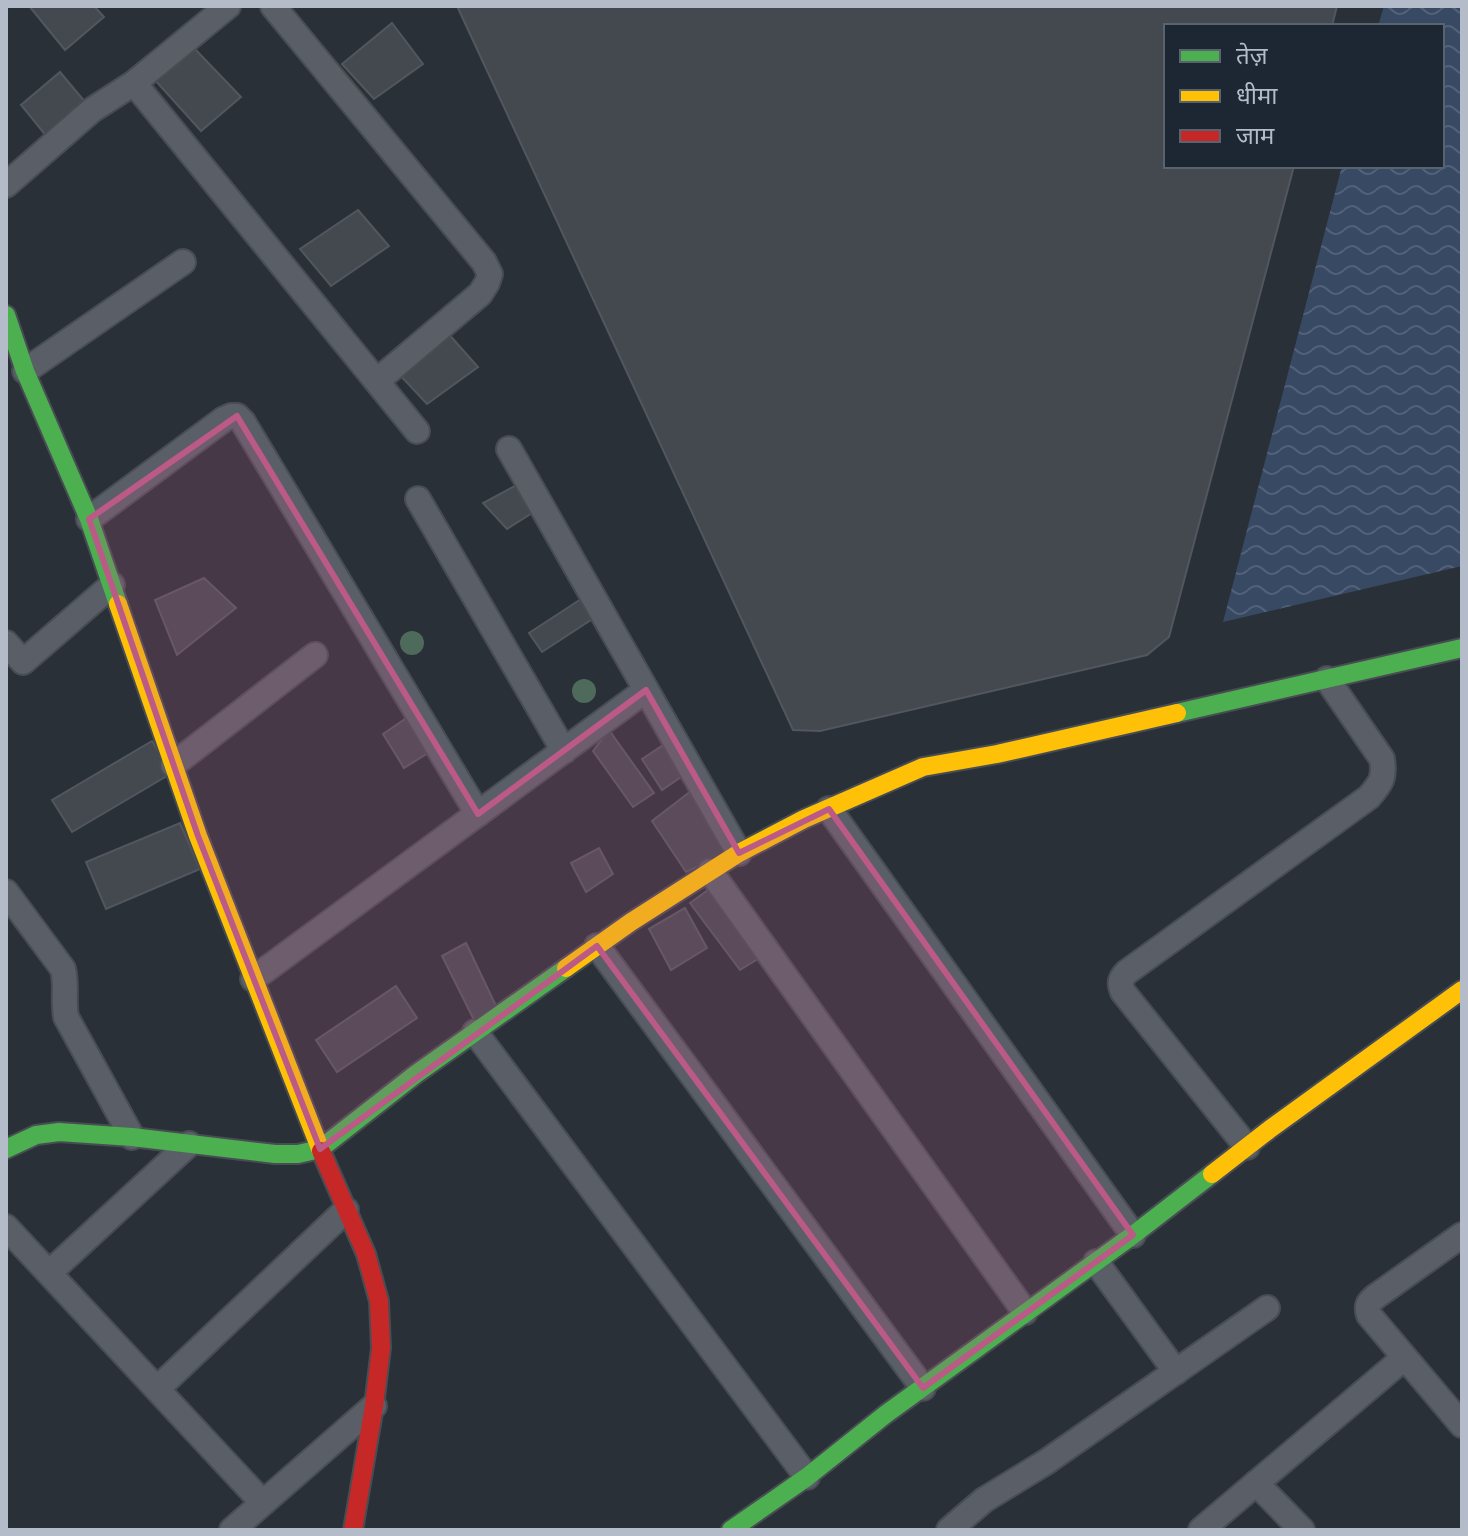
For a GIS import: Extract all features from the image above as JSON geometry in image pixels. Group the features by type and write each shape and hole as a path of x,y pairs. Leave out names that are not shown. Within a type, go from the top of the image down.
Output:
{"street":[{"path":"6,185 92,110 134,83 228,6"},
{"path":"273,6 484,262 490,274 480,294 377,381"},
{"path":"134,83 417,431"},
{"path":"25,371 183,262"},
{"path":"6,315 25,371 89,519 198,836 320,1149 366,1254 379,1301 381,1348 360,1524"},
{"path":"89,519 224,419 237,416 478,814"},
{"path":"509,449 739,853"},
{"path":"418,499 564,751"},
{"path":"6,643 14,670 112,585"},
{"path":"6,1149 36,1135 59,1132 132,1137 275,1154 298,1154 320,1149 416,1074 597,946 710,871 739,853 829,809 923,767 997,754 1462,648"},
{"path":"173,765 315,655"},
{"path":"1247,1147 1123,992 1120,984 1127,972 1369,797 1378,787 1384,774 1382,759 1327,679"},
{"path":"253,979 646,690"},
{"path":"829,809 1133,1235"},
{"path":"710,871 1025,1312"},
{"path":"6,892 63,969 66,1017 132,1137"},
{"path":"597,946 923,1388"},
{"path":"731,1530 807,1477 1462,990"},
{"path":"475,1032 807,1477"},
{"path":"49,1273 189,1144"},
{"path":"157,1389 346,1210"},
{"path":"6,1227 263,1503"},
{"path":"1462,1235 1366,1308 1462,1425"},
{"path":"1096,1262 1176,1372"},
{"path":"949,1530 984,1500 1046,1462 1267,1308"},
{"path":"1201,1530 1404,1358"},
{"path":"232,1530 374,1406"},
{"path":"1256,1483 1302,1530"}],"highlighted area":[{"path":"237,416 478,814 646,690 739,853 829,809 1133,1235 923,1388 597,946 320,1149 198,836 89,519"}],"water":[{"path":"1384,6 1462,6 1462,566 1223,622 1341,168 1444,168 1444,24 1379,24"}],"building":[{"path":"29,6 94,6 104,17 65,50"},
{"path":"457,6 1337,6 1332,24 1164,24 1164,168 1293,168 1169,637 1147,655 820,731 793,730"},
{"path":"392,23 423,64 374,99 342,64"},
{"path":"193,47 241,97 201,131 153,78"},
{"path":"60,72 92,110 52,143 21,105"},
{"path":"358,210 389,246 331,286 300,249"},
{"path":"446,331 478,367 427,404 398,373"},
{"path":"524,481 540,508 507,529 483,503"},
{"path":"204,578 236,608 177,655 155,600"},
{"path":"584,597 597,616 542,652 529,633"},
{"path":"411,715 433,750 404,768 383,734"},
{"path":"609,730 654,793 633,807 593,751"},
{"path":"152,741 172,773 72,832 52,800"},
{"path":"668,742 687,773 662,790 642,759"},
{"path":"695,788 730,851 686,872 652,821"},
{"path":"180,823 200,869 106,909 86,862"},
{"path":"599,848 613,874 586,892 571,863"},
{"path":"718,883 764,955 740,970 690,903"},
{"path":"685,908 707,948 671,970 649,929"},
{"path":"466,943 498,1010 475,1022 442,956"},
{"path":"396,986 417,1018 337,1072 316,1040"}],"traffic: fast":[{"path":"6,315 25,371 89,519 118,604"},
{"path":"1177,713 1462,648"},
{"path":"6,1149 36,1135 59,1132 132,1137 275,1154 298,1154 320,1149 416,1074 566,968"},
{"path":"731,1530 807,1477 886,1414 1212,1174"}],"traffic: slow":[{"path":"118,604 198,836 321,1151"},
{"path":"566,968 739,853 804,819 923,767 997,754 1177,713"},
{"path":"1212,1174 1462,990"}],"traffic: jam":[{"path":"321,1151 366,1254 379,1301 381,1348 353,1530"}]}
